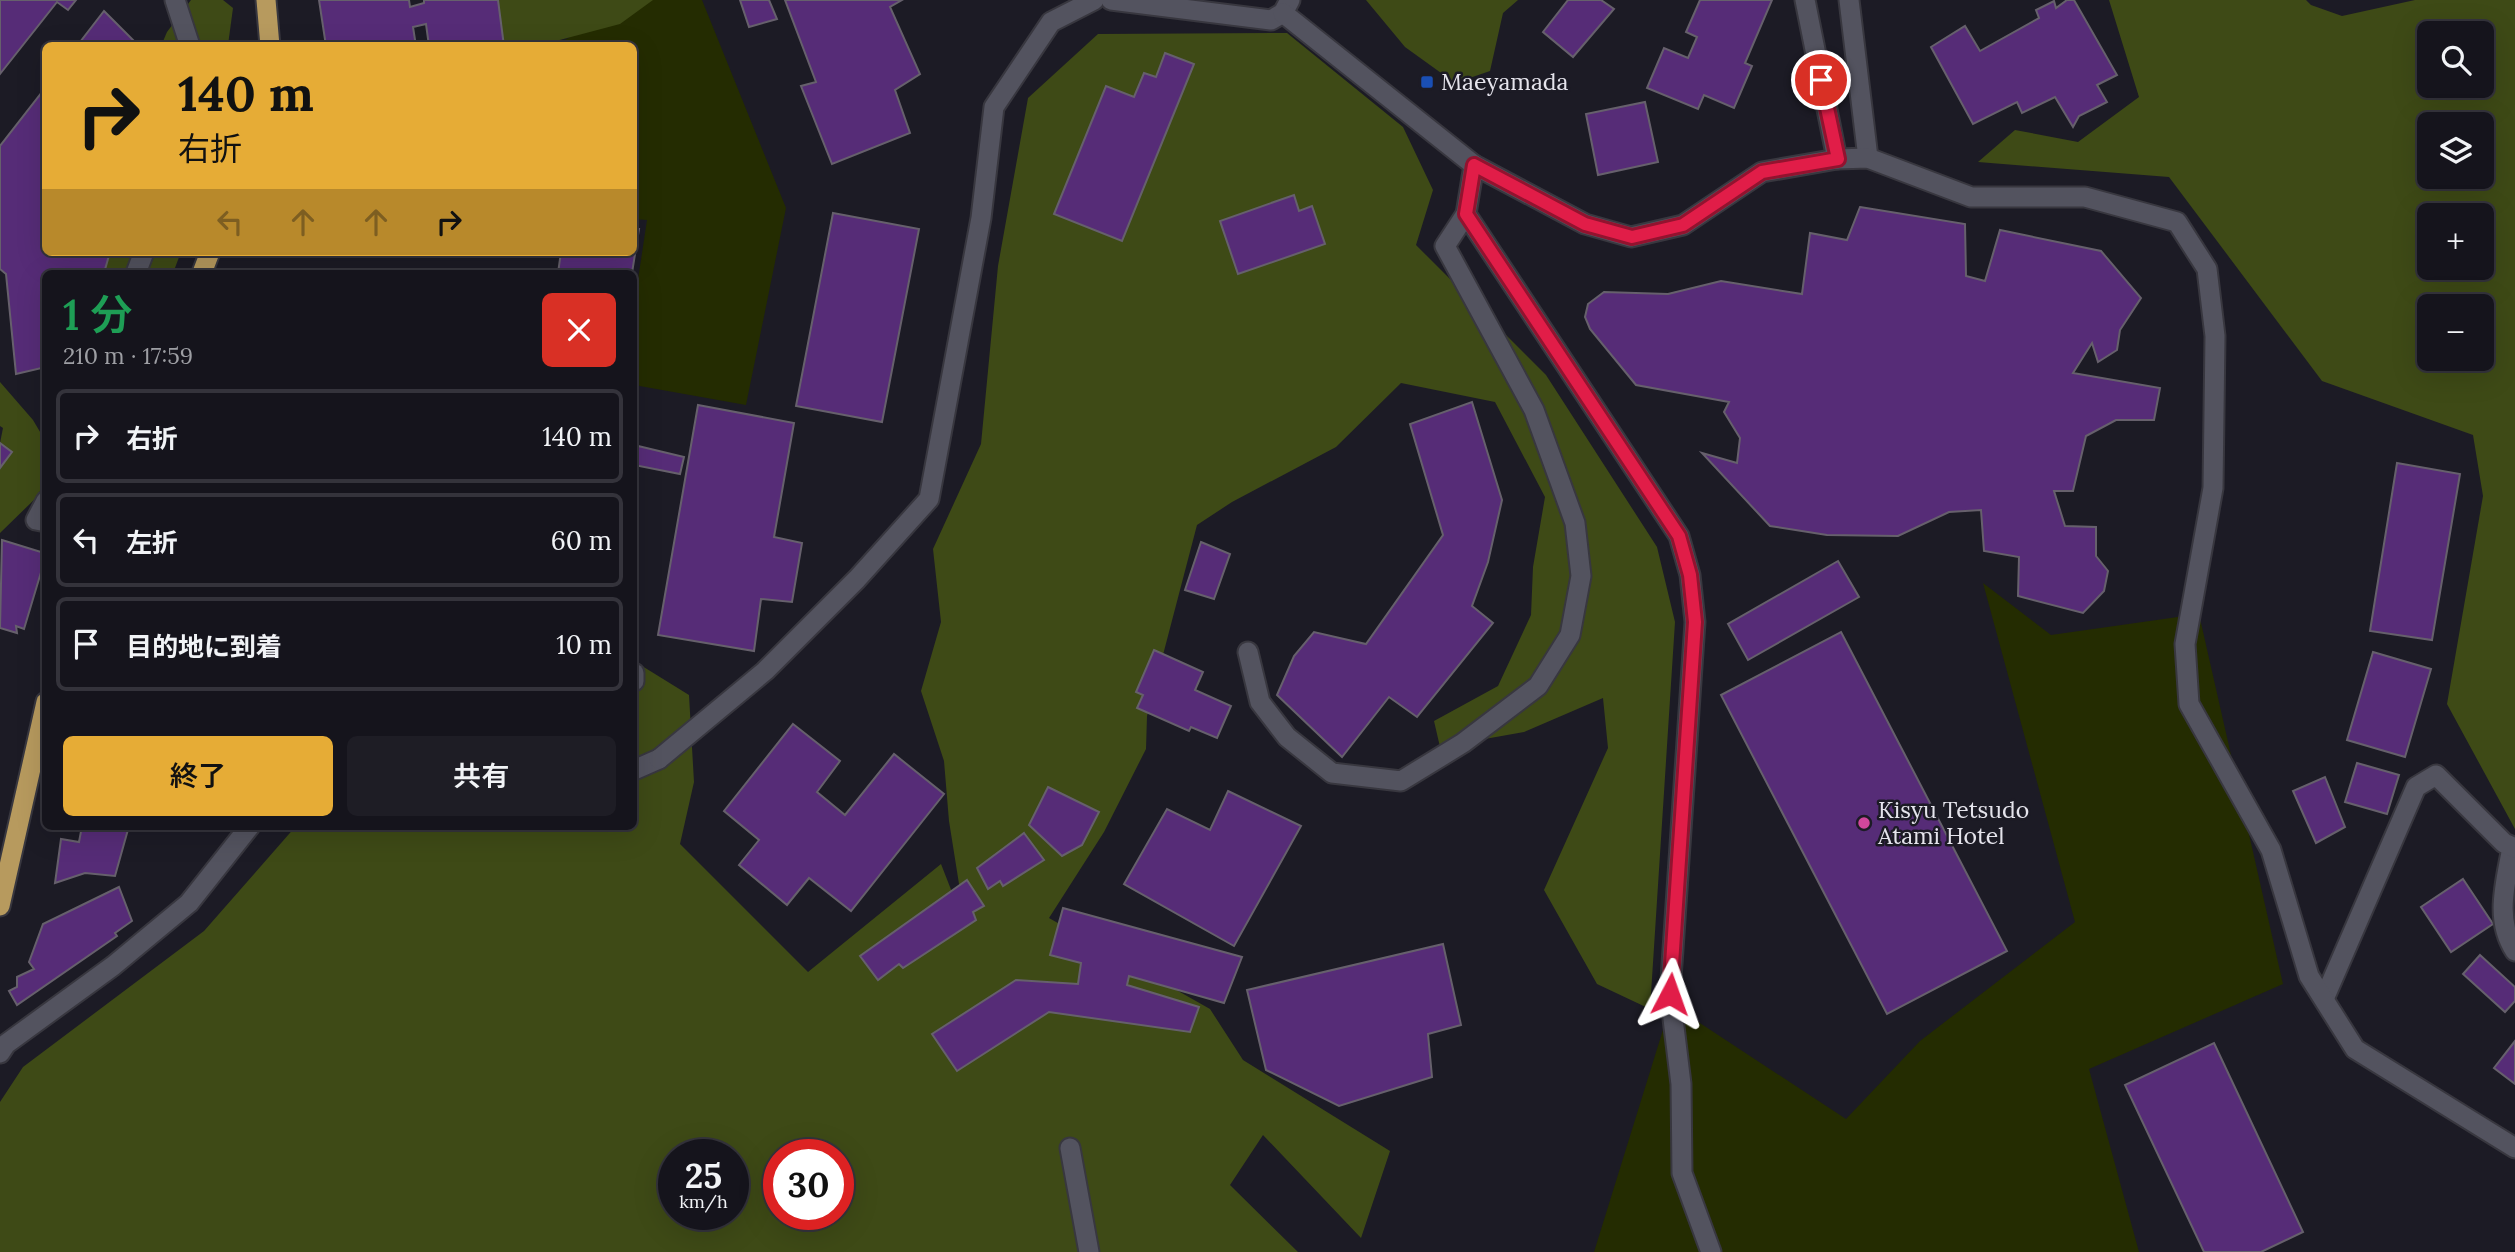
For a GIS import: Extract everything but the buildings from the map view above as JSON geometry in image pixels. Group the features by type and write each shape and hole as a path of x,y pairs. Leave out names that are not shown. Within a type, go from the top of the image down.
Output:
{"highway":[{"path":"266,0 271,42"},
{"path":"0,906 5,860 42,717"}],"street":[{"path":"175,0 189,42"},
{"path":"637,769 659,759 765,671 857,579 929,499 981,218 994,107 1051,22 1094,0"},
{"path":"1111,0 1271,20 1287,6 1474,165 1585,224 1632,237 1683,225 1762,172 1838,159 1868,158 1972,197 2085,197 2177,222 2207,269 2216,336 2213,488 2185,644 2189,704 2271,850 2309,976 2355,1049 2515,1148"},
{"path":"1805,0 1838,159"},
{"path":"1849,0 1868,158"},
{"path":"1248,652 1260,702 1287,737 1332,773 1401,780 1463,743 1538,686 1570,635 1581,576 1576,523 1534,410 1445,246 1466,214 1474,165"},
{"path":"1466,214 1679,536 1690,575 1695,622 1670,994 1681,1084 1682,1173 1712,1252"},
{"path":"42,509 36,520 42,521"},
{"path":"2324,999 2416,787 2436,775 2504,843 2513,847 2502,902 2505,935 2515,951"},
{"path":"0,1053 6,1044 113,966 189,903 247,830"},
{"path":"1070,1148 1089,1252"}],"green space":[{"path":"191,0 223,0 233,8 228,42 163,42"},
{"path":"481,0 653,0 620,24 552,42 488,42"},
{"path":"640,0 702,0 786,208 746,405 637,386 637,286 647,220 637,219 637,42 561,42"},
{"path":"1366,0 1518,0 1503,13 1490,71 1455,83 1405,47"},
{"path":"2109,0 2306,0 2311,5 2342,16 2415,0 2515,0 2515,829 2447,704 2483,496 2473,435 2322,381 2169,177 1978,162 2015,130 2078,142 2139,97"},
{"path":"1287,33 1403,127 1433,190 1416,245 1546,375 1657,547 1675,622 1650,1009 1597,984 1544,890 1608,748 1603,698 1524,732 1440,747 1434,721 1498,686 1531,615 1533,567 1545,497 1495,402 1401,383 1336,447 1232,502 1197,525 1147,716 1146,749 1104,832 1049,918 1210,1009 1243,1060 1390,1151 1361,1238 1263,1135 1230,1185 1298,1252 0,1252 0,1102 23,1067 204,931 292,830 637,830 637,663 689,695 694,782 680,844 808,972 941,864 966,928 949,821 944,761 921,691 941,622 933,549 981,444 998,266 1028,98 1098,34"},
{"path":"109,256 179,256 174,270 105,270"},
{"path":"0,382 33,420 42,435 42,482 39,495 0,533 0,468 12,452 0,443 3,428 0,426"},
{"path":"1983,583 2051,635 2199,614 2283,984 2089,1069 2139,1252 1594,1252 1671,1004 1846,1119 1920,1041 2075,922"}],"place":[{"name":"Maeyamada","path":"1427,82"},
{"name":"Kisyu Tetsudo Atami Hotel","path":"1864,823"}],"route":[{"path":"1670,994 1695,622 1690,575 1679,536 1466,214 1474,165 1527,196 1585,224 1632,237 1683,225 1762,172 1838,159 1821,80"}]}
